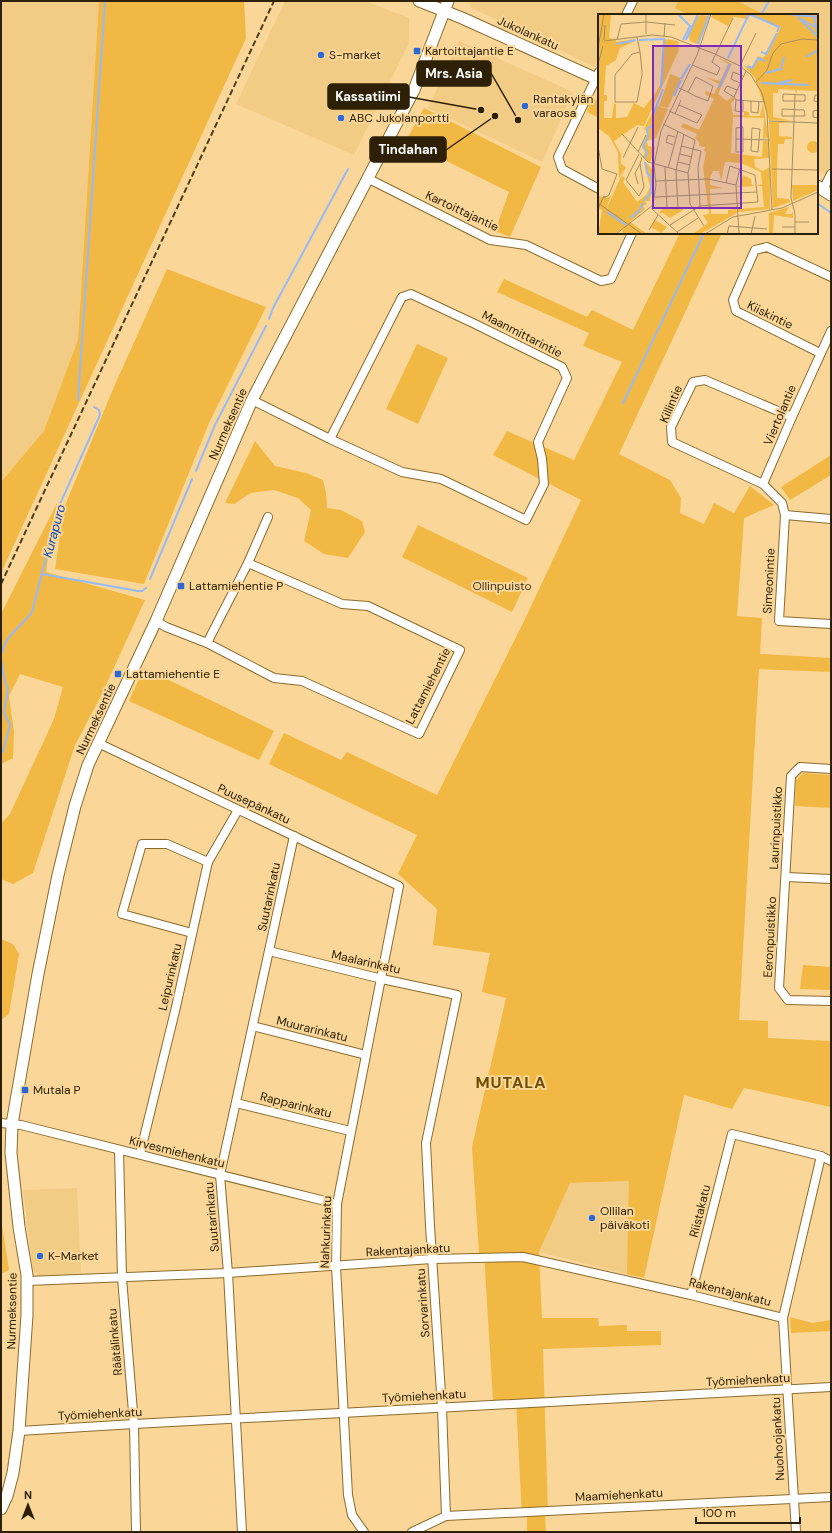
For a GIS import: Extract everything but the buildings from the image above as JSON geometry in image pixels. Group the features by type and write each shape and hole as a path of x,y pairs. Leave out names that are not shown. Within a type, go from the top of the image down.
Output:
{"street":[{"name":"Jukolankatu","path":"419,1 447,6 598,77"},
{"path":"626,14 633,1"},
{"name":"Nurmeksentie","path":"1,1508 7,1496 13,1473 18,1431 27,1315 28,1281 19,1227 11,1153 6,1124 67,834 80,787 98,743 156,621 252,400 369,179 414,90 447,6"},
{"path":"598,77 558,157 562,169 598,188"},
{"path":"824,190 831,174"},
{"name":"Kartoittajantie","path":"369,179 490,240 526,246 601,281 611,279 632,234"},
{"name":"Kiiskintie","path":"820,353 736,311 733,300 755,250 767,247 831,277"},
{"name":"Maanmittarintie","path":"252,400 330,439 402,472 441,479 526,520 544,484 542,459 538,442 567,378 562,367 412,294 402,297 330,439"},
{"name":"Viertolantie","path":"763,484 831,331"},
{"name":"Killintie","path":"763,484 672,442 671,427 693,382 705,380 792,417"},
{"path":"763,484 782,503 785,515 831,519"},
{"name":"Simeonintie","path":"785,515 779,621 831,624"},
{"path":"207,643 248,563 268,517"},
{"name":"Lattamiehentie","path":"156,621 166,627 207,643 274,678 302,681 419,734 460,650 368,606 342,604 248,563"},
{"name":"Puusepänkatu","path":"98,743 400,886"},
{"name":"Laurinpuistikko","path":"786,877 791,776 800,767 831,769"},
{"name":"Leipurinkatu","path":"140,1154 176,1007 208,862 238,810"},
{"name":"Suutarinkatu","path":"242,1532 228,1273 220,1175 294,836"},
{"path":"192,933 122,914 142,844 167,844 208,862"},
{"path":"786,877 831,879"},
{"name":"Eeronpuistikko","path":"786,877 779,988 788,1000 831,1001"},
{"name":"Nahkurinkatu","path":"364,1532 352,1515 348,1495 336,1266 337,1204 350,1130 400,886"},
{"name":"Maalarinkatu","path":"269,951 382,979 457,994"},
{"name":"Sorvarinkatu","path":"446,1516 442,1408 426,1143 457,994"},
{"name":"Muurarinkatu","path":"253,1026 366,1055"},
{"name":"Rapparinkatu","path":"236,1103 350,1130"},
{"name":"Kirvesmiehenkatu","path":"6,1124 140,1154 337,1204"},
{"name":"Riistakatu","path":"691,1294 732,1134 821,1156"},
{"name":"Räätälinkatu","path":"119,1150 122,1278 134,1424 136,1532"},
{"path":"821,1156 831,1161"},
{"name":"Nuohoojankatu","path":"796,1532 783,1318 821,1156"},
{"name":"Rakentajankatu","path":"28,1281 228,1273 432,1259 523,1256 691,1294 783,1318"},
{"name":"Työmiehenkatu","path":"18,1431 344,1412 831,1388"},
{"name":"Maamiehenkatu","path":"412,1532 446,1516 831,1497"}],"shaded area":[{"path":"1,1 99,1 78,340 44,431 1,482"},
{"path":"285,1 365,1 409,18 409,43 354,155 236,104"},
{"path":"469,1 831,1 831,177 818,170 818,14 598,14 598,69 470,7"},
{"path":"459,41 573,92 542,162 428,108"},
{"name":"Ollilan päiväkoti","path":"630,1181 627,1274 539,1252 570,1183"},
{"path":"77,1188 81,1273 39,1276 33,1270 23,1190"}],"green space":[{"path":"99,1 244,1 246,38 1,573 1,482 44,431 78,340"},
{"path":"679,1 737,1 761,13 687,14 675,8"},
{"path":"592,98 598,101 598,118 587,112"},
{"path":"424,108 541,167 510,237 495,231 509,192 406,141"},
{"path":"680,234 722,234 619,454 670,480 681,498 680,513 704,524 714,503 734,513 750,486 774,505 744,518 737,616 762,618 760,654 831,658 831,672 759,669 739,1020 768,1021 768,1038 831,1041 831,1107 744,1088 732,1109 684,1095 644,1278 627,1274 629,1181 570,1183 539,1252 542,1318 598,1318 599,1326 627,1325 627,1331 661,1331 661,1345 543,1349 548,1516 545,1516 546,1532 527,1532 527,1517 522,1517 516,1399 493,1401 484,1253 479,1253 472,1147 506,998 482,992 490,953 433,945 437,909 398,874 417,835 269,764 284,733 341,760 347,752 437,795 525,619 581,500 493,455 507,431 574,460 622,362 583,346 589,333 497,292 504,279 587,317 592,310 633,330"},
{"path":"167,269 266,307 209,423 144,584 55,569 64,508 113,389"},
{"path":"417,344 448,358 418,424 386,409"},
{"path":"255,441 275,466 306,473 323,480 327,508 341,510 362,521 365,532 348,558 324,554 304,541 311,510 298,498 274,490 251,493 234,504 225,503"},
{"path":"831,455 831,475 790,500 781,487"},
{"path":"57,503 46,572 145,600 100,698 75,745 33,873 13,884 1,879 1,824 10,814 54,719 63,687 20,674 9,696 14,732 13,758 1,764 1,614"},
{"name":"Ollinpuisto","path":"418,525 528,578 512,612 402,557"},
{"path":"144,668 274,731 259,760 129,701"},
{"path":"803,773 831,775 831,808 795,806 796,780"},
{"path":"1,939 13,944 19,954 9,1014 1,1020"},
{"path":"803,965 831,967 831,990 800,989"},
{"path":"1,1219 9,1270 1,1274"},
{"path":"790,1317 812,1323 831,1320 831,1331 791,1333"}],"waterway":[{"path":"78,400 105,1"},
{"path":"762,14 769,1"},
{"path":"269,319 273,308 348,169"},
{"path":"818,204 831,213"},
{"path":"623,403 704,234"},
{"path":"196,471 215,425 266,326"},
{"name":"Kurapuro","path":"2,653 10,636 32,612 60,504 100,415 99,410 94,407"},
{"path":"150,579 192,479"},
{"path":"42,574 138,591 142,591 146,588"},
{"name":"Kurapuro","path":"1,752 3,752 10,725 4,712 8,690 2,663"}],"railway":[{"path":"1,584 274,1"}],"place":[{"name":"Kartoittajantie E","path":"417,51"},
{"name":"S-market","path":"321,55"},
{"name":"Rantakylän varaosa","path":"525,106"},
{"name":"Kassatiimi","path":"481,110"},
{"name":"Tindahan","path":"495,116"},
{"name":"ABC Jukolanportti","path":"341,118"},
{"name":"Mrs. Asia","path":"518,120"},
{"name":"Lattamiehentie P","path":"181,586"},
{"name":"Lattamiehentie E","path":"118,674"},
{"name":"Mutala P","path":"25,1090"},
{"name":"Ollilan päiväkoti","path":"592,1218"},
{"name":"K-Market","path":"40,1256"}],"district":[{"name":"MUTALA","path":"511,1082"}]}
